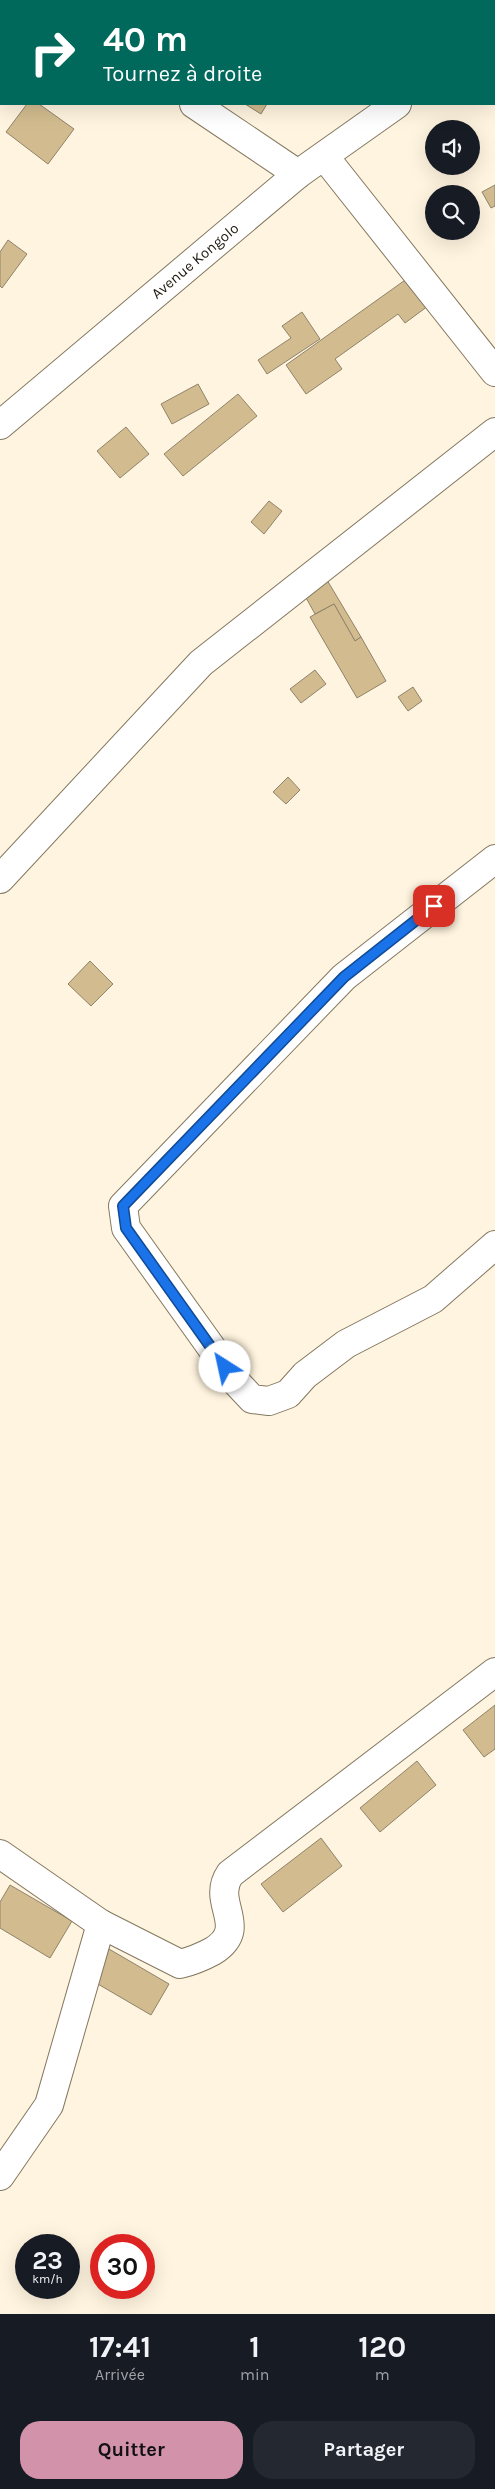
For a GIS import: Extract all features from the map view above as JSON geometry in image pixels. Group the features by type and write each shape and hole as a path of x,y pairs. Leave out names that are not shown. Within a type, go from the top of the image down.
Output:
{"street":[{"path":"195,105 298,174"},
{"name":"Avenue Kongolo","path":"1,423 298,174 396,105"},
{"path":"324,156 495,372"},
{"path":"0,879 201,663 495,432"},
{"path":"495,859 344,977 123,1206 126,1228 236,1382 252,1398 268,1401 288,1394 305,1375 346,1344 433,1299 495,1245"},
{"path":"0,1854 101,1924 180,1964 193,1961 220,1946 227,1940 231,1932 224,1900 225,1882 230,1874 495,1672"},
{"path":"0,2176 49,2105 101,1924"}],"building":[{"path":"26,105 40,105 74,129 48,164 6,132"},
{"path":"247,105 266,105 261,114"},
{"path":"495,185 495,206 491,208 482,192"},
{"path":"8,240 27,254 2,288 0,286 0,252"},
{"path":"408,278 428,306 405,323 398,314 335,359 342,369 306,394 286,365"},
{"path":"302,312 320,339 267,374 258,360 291,338 282,326"},
{"path":"198,384 209,404 172,424 161,404"},
{"path":"238,394 257,416 183,476 164,454"},
{"path":"126,427 149,454 120,478 97,451"},
{"path":"269,501 282,511 264,534 251,522"},
{"path":"327,580 361,637 355,641 334,604 315,614 304,594"},
{"path":"334,604 355,641 361,637 386,681 357,698 310,617"},
{"path":"315,670 326,684 301,703 290,689"},
{"path":"413,687 422,701 408,711 398,697"},
{"path":"288,777 300,790 286,804 273,792"},
{"path":"90,961 113,984 91,1006 68,984"},
{"path":"495,1705 495,1749 484,1757 463,1730"},
{"path":"417,1761 436,1785 380,1832 360,1808"},
{"path":"321,1838 342,1866 283,1912 261,1884"},
{"path":"10,1885 72,1921 50,1958 0,1928 0,1902"},
{"path":"109,1949 169,1984 151,2015 91,1980"}],"route":[{"path":"225,1367 126,1228 123,1206 138,1188 344,977 434,906"}]}
